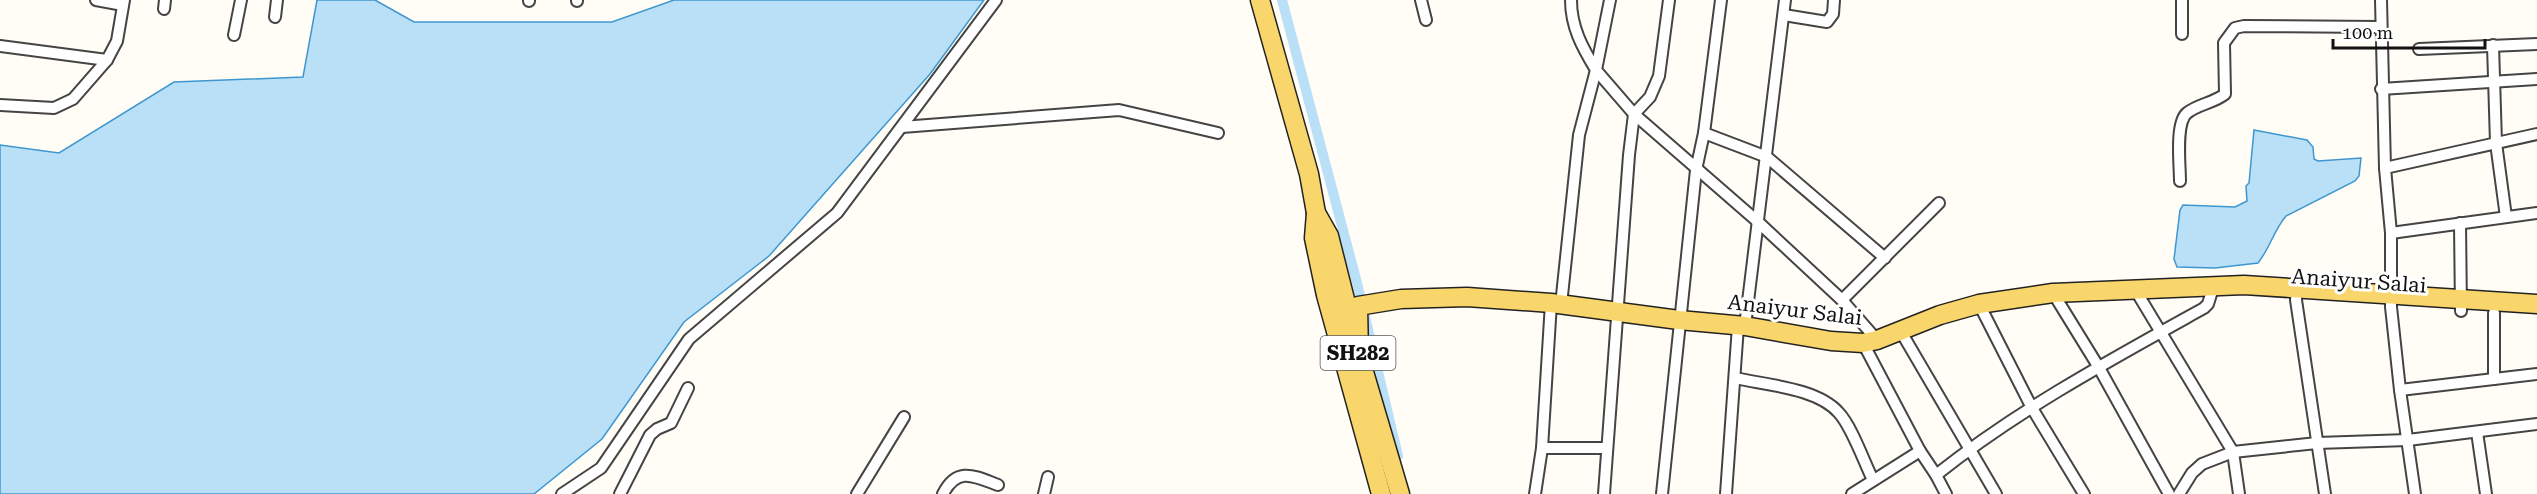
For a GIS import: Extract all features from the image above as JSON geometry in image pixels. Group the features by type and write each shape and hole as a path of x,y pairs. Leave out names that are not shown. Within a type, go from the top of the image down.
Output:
{"main road":[{"name":"SH282","path":"1260,0 1309,174 1316,213 1314,238 1326,295 1400,494"},
{"name":"SH282","path":"1316,213 1329,236 1335,260 1358,299 1359,355 1363,398 1381,494"},
{"name":"Anaiyur Salai","path":"2178,289 2195,286 2244,285 2297,294"},
{"name":"Anaiyur Salai","path":"1326,295 1358,299 1467,297 1556,304 1741,326 1831,341 1870,341 1940,315 1978,304 2053,293 2178,289 2297,294 2461,306 2537,304"},
{"path":"1332,316 1358,299"},
{"name":"Anaiyur Salai","path":"2461,306 2494,313 2537,315"}],"street":[{"path":"0,105 54,108 73,99 107,60 117,41 124,2 96,0"},
{"path":"234,35 241,0"},
{"path":"275,17 277,0"},
{"path":"562,494 601,468 689,339 837,213 996,0"},
{"path":"1421,0 1426,20"},
{"path":"1571,0 1575,30 1580,45 1596,70 1634,114 1757,221 1842,300 1870,341 1920,451 1946,494"},
{"path":"1535,494 1542,448 1556,304 1579,135 1596,70 1610,0"},
{"path":"1604,494 1634,114 1650,97 1657,82 1669,0"},
{"path":"1662,494 1696,170 1704,133 1721,0"},
{"path":"1726,494 1741,326 1767,157 1785,0"},
{"path":"1784,15 1827,22 1833,14 1834,0"},
{"path":"2182,0 2182,34"},
{"path":"2381,0 2381,89 2391,233 2391,301 2400,390 2415,494"},
{"path":"2180,181 2181,122 2187,113 2216,101 2225,94 2224,43 2235,28 2244,26 2380,27"},
{"path":"2419,49 2537,44"},
{"path":"2493,45 2496,143 2506,217"},
{"path":"0,46 107,60"},
{"path":"2381,89 2537,79"},
{"path":"902,126 1119,110 1218,133"},
{"path":"1704,133 1767,157 1885,258"},
{"path":"2385,168 2537,134"},
{"path":"1842,300 1939,203"},
{"path":"2391,233 2537,213"},
{"path":"2460,223 2461,306"},
{"path":"2136,291 2233,452 2239,494"},
{"path":"1936,475 1969,449 2098,366 2204,308 2208,304 2212,291"},
{"path":"2053,293 2098,366 2169,494"},
{"path":"2297,294 2325,494"},
{"path":"1978,304 2032,408 2084,494"},
{"path":"2494,313 2494,380"},
{"path":"1900,330 1996,494"},
{"path":"2400,390 2537,374"},
{"path":"1735,378 1827,400 1841,414 1873,480"},
{"path":"620,494 650,435 671,423 688,388"},
{"path":"857,494 904,417"},
{"path":"2179,494 2192,473 2202,464 2233,452 2317,443 2408,440 2537,424"},
{"path":"2477,432 2486,494"},
{"path":"1542,448 1607,448"},
{"path":"1852,494 1920,451"},
{"path":"943,494 951,480 960,476 973,476 998,485"},
{"path":"1044,494 1048,477"}],"water":[{"path":"317,0 375,0 414,22 612,22 674,0 984,0 930,74 769,256 684,322 602,439 534,494 0,494 0,145 59,153 174,82 303,77"},
{"path":"2254,130 2307,140 2313,147 2314,159 2318,161 2361,158 2359,176 2355,181 2286,216 2258,263 2215,268 2177,267 2174,259 2180,210 2183,205 2235,207 2247,201 2246,186 2249,183"}],"waterway":[{"path":"1282,0 1356,279 1398,456"}]}
